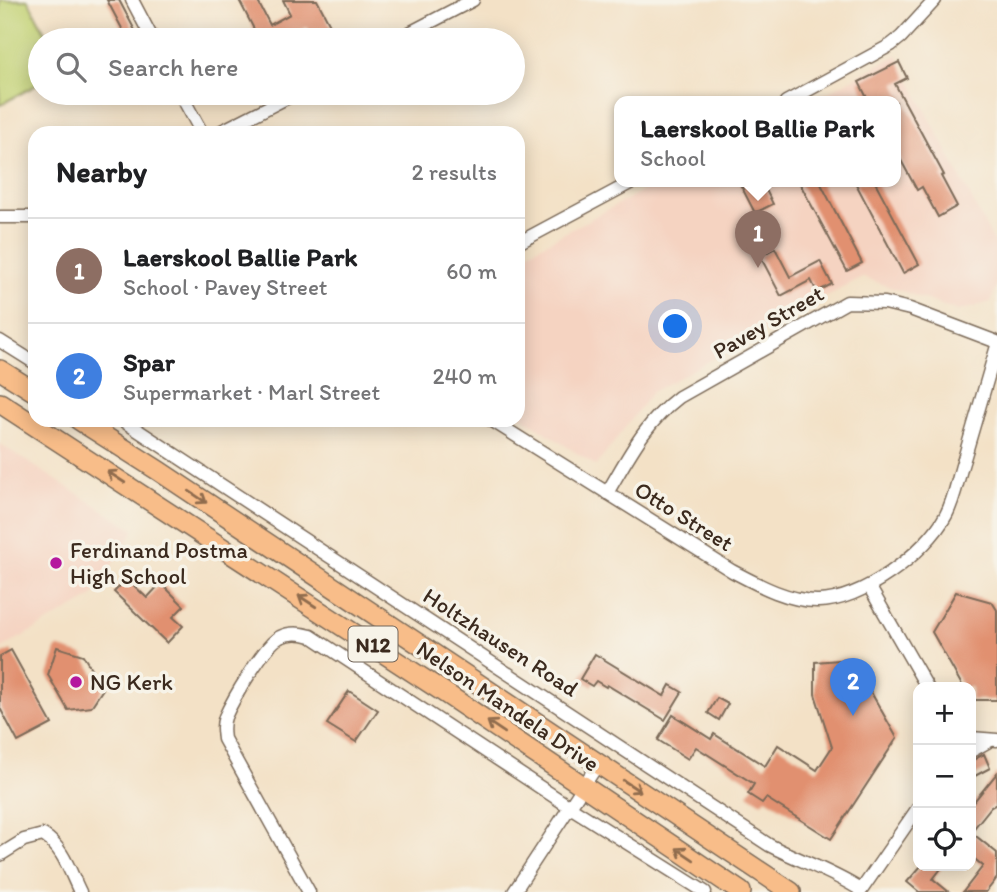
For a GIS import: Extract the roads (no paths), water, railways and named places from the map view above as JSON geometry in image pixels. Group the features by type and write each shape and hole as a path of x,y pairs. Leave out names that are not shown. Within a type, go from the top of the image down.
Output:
{"highway":[{"path":"0,370 28,388"},
{"name":"Nelson Mandela Drive","path":"0,403 28,421"},
{"name":"Nelson Mandela Drive","path":"38,427 233,552 741,892"},
{"name":"Nelson Mandela Drive","path":"90,427 791,892"}],"street":[{"path":"132,0 147,28"},
{"path":"419,28 473,0"},
{"path":"797,96 891,45 935,0"},
{"path":"187,105 198,126"},
{"path":"232,126 273,105"},
{"path":"525,239 623,187"},
{"path":"0,217 28,217"},
{"name":"Pavey Street","path":"607,493 653,419 666,407 846,302 886,303 910,309 997,344"},
{"path":"0,341 28,359"},
{"name":"Otto Street","path":"502,427 732,571 766,589 814,601 836,598 869,586 900,565 932,534 946,514 997,344"},
{"name":"Holtzhausen Road","path":"134,427 769,845 843,878 860,891"},
{"path":"869,586 925,682"},
{"path":"309,892 224,739 222,728 225,717 268,646 282,635 302,633 311,636 570,807 705,892"},
{"path":"976,738 995,740"},
{"path":"976,749 995,740"},
{"path":"514,892 598,764"},
{"path":"860,891 913,815"},
{"path":"0,855 36,835 43,835 53,841 59,850 80,892"}],"place":[{"name":"Laerskool Ballie Park","path":"758,268"},
{"name":"Ferdinand Postma High School","path":"56,563"},
{"name":"NG Kerk","path":"76,682"},
{"name":"Spar","path":"853,716"}]}
